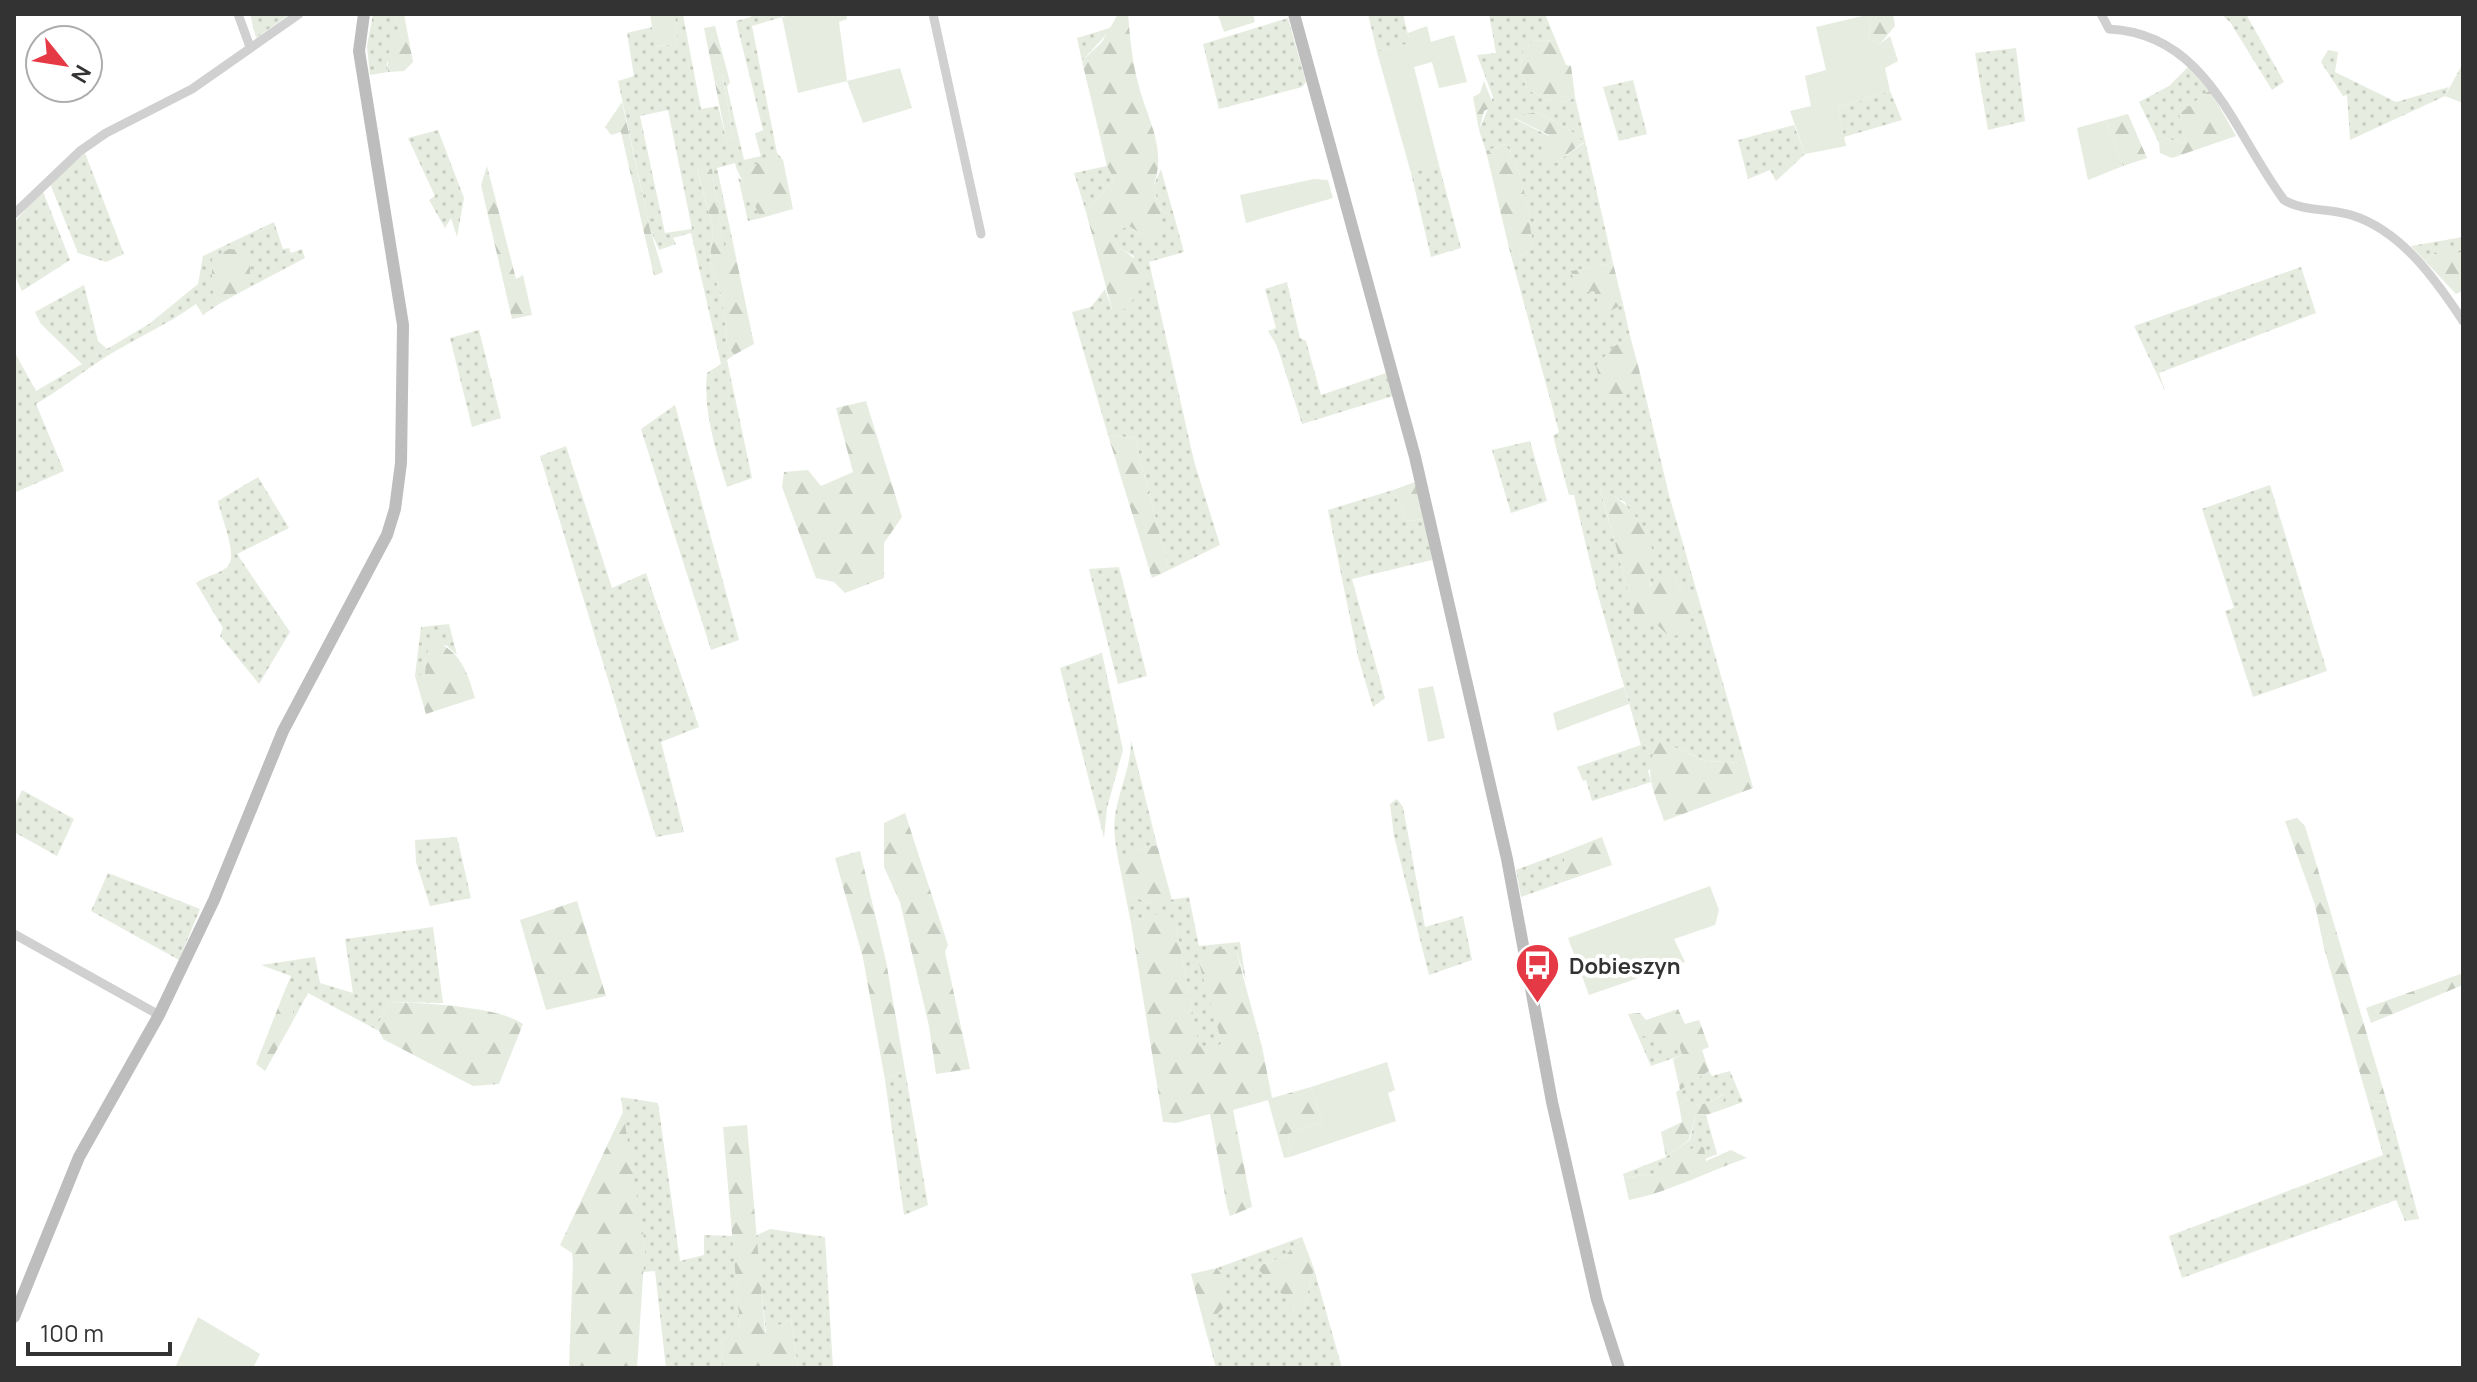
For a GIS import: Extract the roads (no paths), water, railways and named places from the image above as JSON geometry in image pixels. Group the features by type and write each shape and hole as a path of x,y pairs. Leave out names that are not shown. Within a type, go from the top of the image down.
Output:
{"street":[{"path":"238,14 250,47"},
{"path":"14,214 80,151 106,133 192,89 299,14"},
{"path":"14,1317 79,1157 159,1015 214,900 283,731 387,535 395,509 401,463 403,325 359,51 364,14"},
{"path":"933,14 981,234"},
{"path":"1294,14 1415,457 1507,859 1552,1102 1597,1300 1619,1368"},
{"path":"2101,14 2109,29 2155,40 2184,56 2203,73 2284,200 2293,206 2356,217 2389,235 2439,286 2463,321"},
{"path":"14,934 159,1015"}],"place":[{"name":"Dobieszyn","path":"1538,1005"}]}
